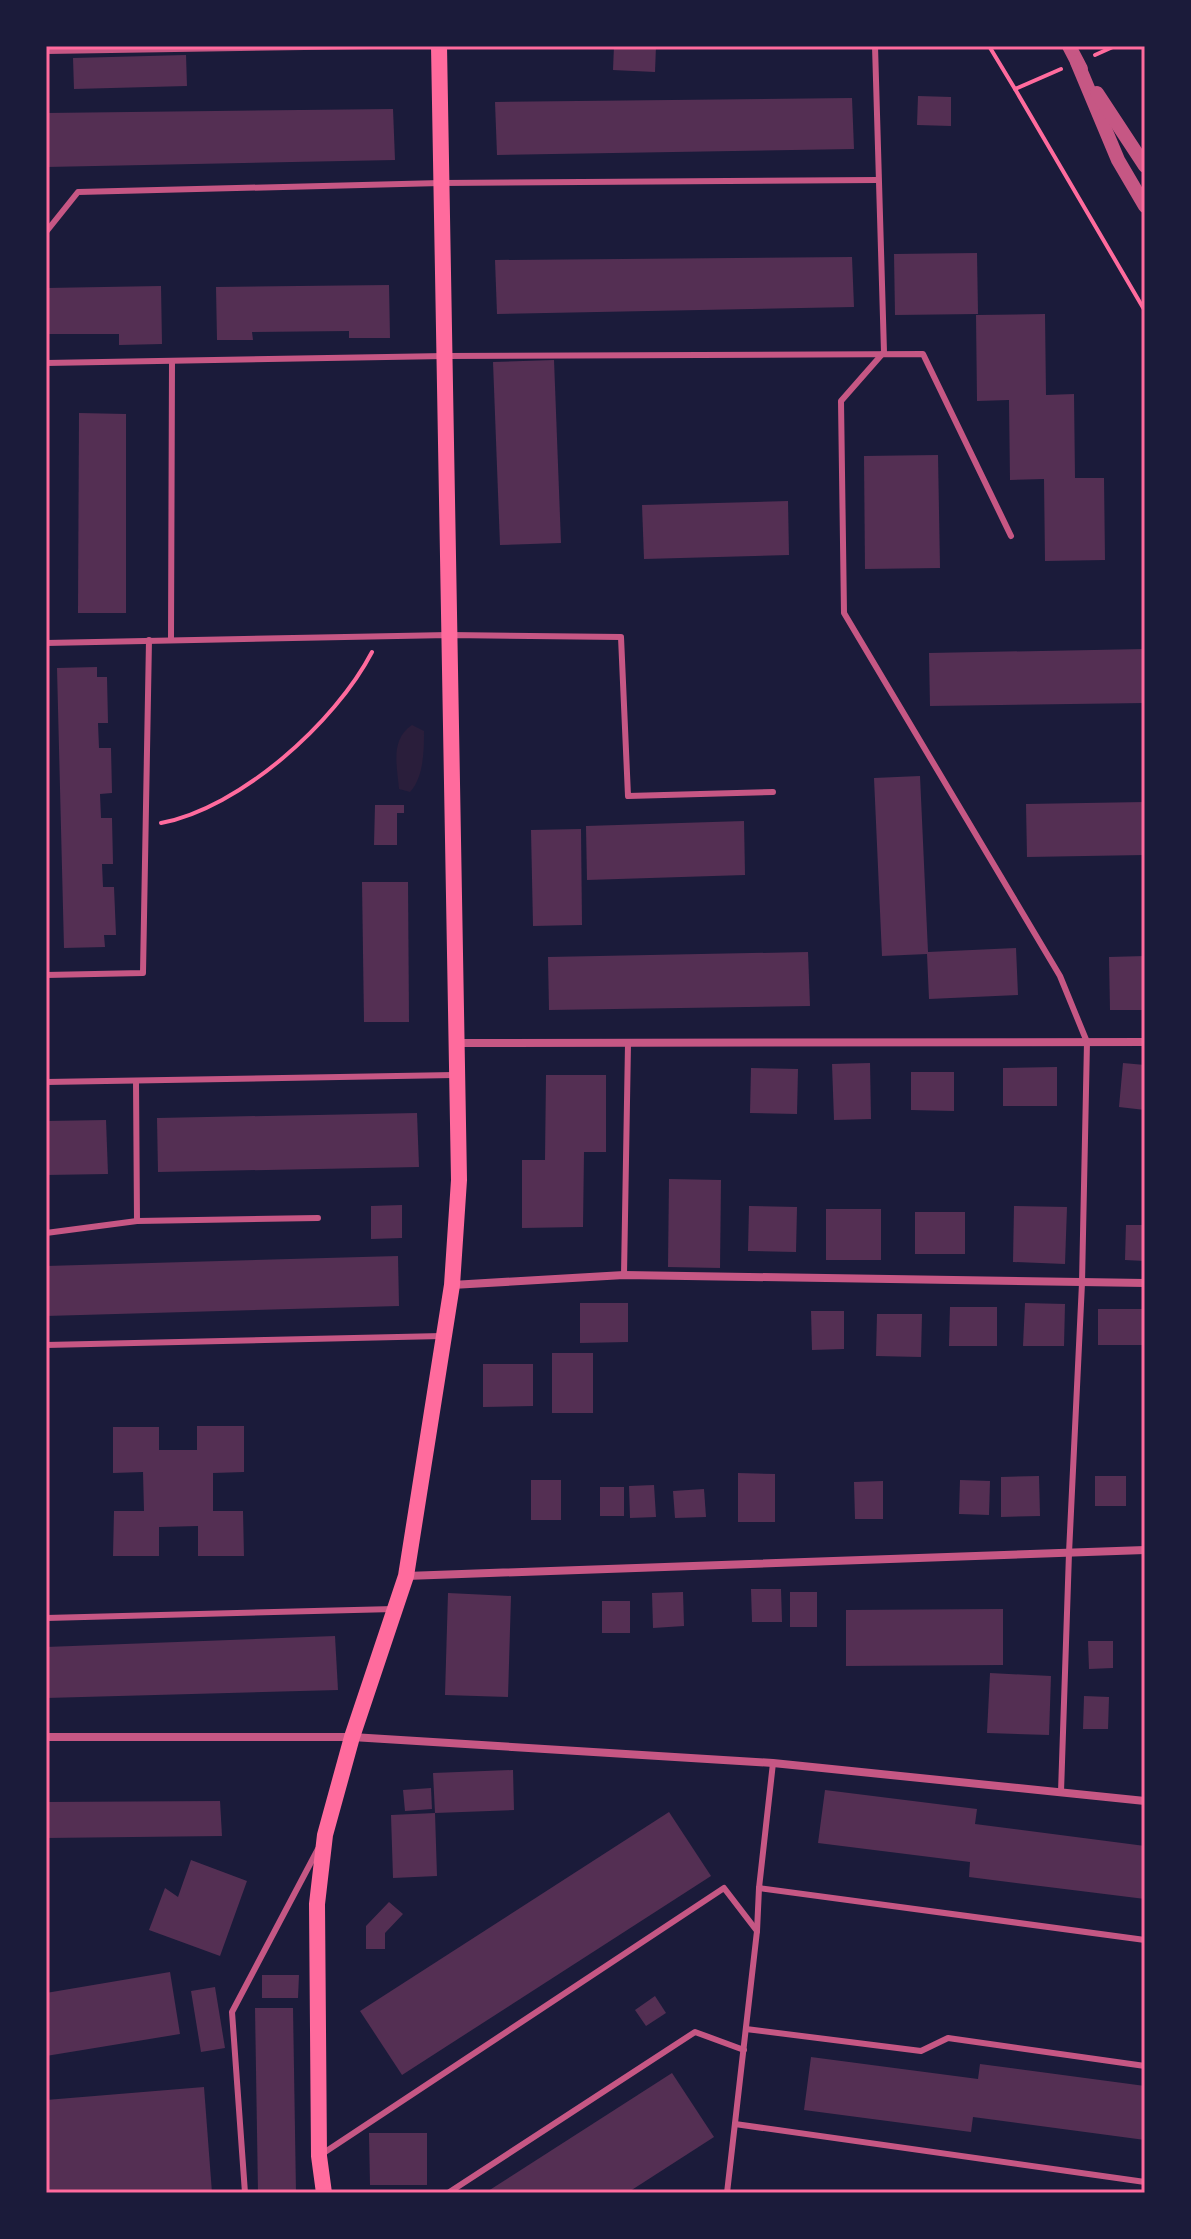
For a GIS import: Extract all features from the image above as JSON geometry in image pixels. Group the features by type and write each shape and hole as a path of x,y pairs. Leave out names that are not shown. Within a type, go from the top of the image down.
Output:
{"main road":[{"path":"324,2193 319,2156 317,1904 325,1835 352,1737 406,1576 452,1285 459,1180 439,46"}],"street":[{"path":"1069,46 1118,160 1145,206"},
{"path":"1077,62 1145,166"},
{"path":"456,1043 1145,1042"},
{"path":"452,1285 624,1275 1145,1283"},
{"path":"406,1576 1145,1550"},
{"path":"46,1737 352,1737 773,1763 1145,1801"}],"lane":[{"path":"46,51 373,46"},
{"path":"875,46 884,352 841,401 844,613 1060,976 1087,1042 1082,1283 1061,1792"},
{"path":"46,232 78,192 441,183 877,180"},
{"path":"46,363 445,356 923,354 1011,536"},
{"path":"171,640 172,361"},
{"path":"46,643 449,635 621,637 628,796 773,792"},
{"path":"46,975 143,973 149,640"},
{"path":"624,1275 628,1044"},
{"path":"46,1082 457,1075"},
{"path":"136,1081 137,1221"},
{"path":"46,1233 137,1221 318,1218"},
{"path":"46,1345 444,1336"},
{"path":"46,1618 395,1609"},
{"path":"727,2193 773,1763"},
{"path":"245,2193 232,2012 325,1835"},
{"path":"319,2156 724,1888 757,1931"},
{"path":"759,1888 1145,1940"},
{"path":"746,2029 921,2051 948,2038 1145,2066"},
{"path":"448,2193 695,2032 744,2050"},
{"path":"735,2124 1145,2182"}],"path":[{"path":"989,46 1145,311"},
{"path":"1015,89 1115,46"},
{"path":"146,825 179,819 229,797 309,736 360,675 380,636"}],"shaded area":[{"path":"412,725 424,731 424,746 421,771 410,792 399,789 396,754 400,738"}],"building":[{"path":"614,46 656,46 655,72 613,70"},
{"path":"186,55 187,86 74,89 73,58"},
{"path":"918,96 951,97 951,126 917,125"},
{"path":"852,98 854,149 497,155 495,102"},
{"path":"393,109 395,160 46,167 46,113"},
{"path":"977,253 978,314 895,315 894,254"},
{"path":"852,257 854,307 497,314 495,260"},
{"path":"389,285 390,338 349,338 349,331 252,332 253,340 217,340 216,287"},
{"path":"161,286 162,344 119,345 119,334 46,334 46,288"},
{"path":"1045,314 1046,395 1074,394 1075,478 1104,478 1105,560 1045,561 1044,479 1010,480 1009,400 977,401 976,315"},
{"path":"554,360 561,543 500,545 493,362"},
{"path":"79,413 126,414 126,613 78,613"},
{"path":"938,455 940,568 865,569 864,456"},
{"path":"788,501 789,555 644,559 642,505"},
{"path":"1145,649 1145,703 930,706 929,653"},
{"path":"97,667 97,677 107,677 108,723 98,723 99,748 111,748 112,793 100,794 101,818 112,818 113,864 102,864 103,887 114,887 116,935 104,935 105,947 64,948 57,668"},
{"path":"920,776 928,952 1016,948 1018,995 929,999 927,954 882,956 874,778"},
{"path":"1145,802 1145,855 1027,857 1026,804"},
{"path":"375,805 404,805 404,813 397,813 397,845 374,845"},
{"path":"744,821 745,875 587,880 586,826"},
{"path":"581,829 582,925 533,926 531,830"},
{"path":"362,882 408,882 409,1022 364,1022"},
{"path":"808,952 810,1006 549,1010 548,957"},
{"path":"1145,956 1145,1010 1110,1010 1109,957"},
{"path":"870,1063 871,1119 834,1120 832,1064"},
{"path":"1123,1063 1145,1065 1145,1110 1119,1107"},
{"path":"1057,1067 1057,1106 1003,1106 1003,1068"},
{"path":"751,1068 798,1069 797,1114 750,1113"},
{"path":"911,1072 954,1072 954,1111 911,1110"},
{"path":"546,1075 606,1075 606,1152 584,1152 583,1227 522,1228 522,1160 545,1160"},
{"path":"417,1113 419,1167 158,1172 157,1118"},
{"path":"106,1120 108,1174 46,1175 46,1121"},
{"path":"669,1179 721,1180 720,1268 668,1267"},
{"path":"402,1205 402,1238 371,1239 371,1206"},
{"path":"749,1206 797,1207 796,1252 748,1251"},
{"path":"1014,1206 1067,1207 1065,1264 1013,1262"},
{"path":"826,1209 881,1209 881,1260 826,1260"},
{"path":"915,1212 965,1212 965,1254 915,1254"},
{"path":"1126,1225 1145,1225 1145,1261 1125,1260"},
{"path":"398,1256 399,1306 46,1316 46,1266"},
{"path":"580,1303 628,1303 628,1342 580,1343"},
{"path":"1025,1303 1065,1304 1064,1346 1023,1346"},
{"path":"950,1307 997,1307 997,1346 949,1346"},
{"path":"1098,1309 1143,1309 1143,1345 1098,1345"},
{"path":"811,1311 844,1311 844,1349 812,1350"},
{"path":"877,1314 922,1314 921,1357 876,1356"},
{"path":"552,1353 593,1353 593,1413 552,1413"},
{"path":"483,1364 533,1364 533,1406 483,1407"},
{"path":"197,1426 244,1426 244,1472 213,1473 213,1511 243,1511 244,1556 198,1556 198,1526 159,1527 159,1556 113,1556 114,1511 144,1511 143,1472 113,1473 113,1427 159,1427 159,1450 197,1450"},
{"path":"738,1473 775,1474 775,1522 738,1522"},
{"path":"1039,1476 1040,1516 1001,1517 1001,1477"},
{"path":"1095,1476 1126,1476 1126,1506 1095,1506"},
{"path":"531,1480 561,1480 561,1520 531,1520"},
{"path":"960,1480 990,1481 989,1515 959,1514"},
{"path":"883,1481 883,1519 855,1519 854,1482"},
{"path":"654,1485 656,1517 630,1518 629,1486"},
{"path":"600,1487 624,1487 624,1516 600,1516"},
{"path":"704,1489 706,1517 675,1518 673,1491"},
{"path":"751,1589 781,1589 782,1622 752,1622"},
{"path":"683,1592 684,1626 653,1628 652,1593"},
{"path":"790,1592 817,1592 817,1627 790,1627"},
{"path":"448,1593 511,1596 508,1697 445,1695"},
{"path":"602,1601 630,1601 630,1633 602,1633"},
{"path":"1003,1609 1003,1665 846,1666 846,1610"},
{"path":"335,1636 338,1690 46,1698 46,1647"},
{"path":"1088,1641 1113,1641 1113,1668 1089,1669"},
{"path":"990,1673 1051,1676 1049,1735 987,1733"},
{"path":"1084,1696 1109,1697 1108,1729 1083,1729"},
{"path":"513,1770 514,1810 435,1813 433,1773"},
{"path":"431,1788 432,1809 405,1811 403,1790"},
{"path":"825,1790 977,1809 975,1824 1145,1846 1145,1899 969,1877 970,1862 818,1843"},
{"path":"220,1801 222,1836 46,1838 46,1802"},
{"path":"669,1812 711,1876 402,2075 360,2011"},
{"path":"435,1813 437,1876 393,1878 391,1815"},
{"path":"191,1860 247,1881 220,1956 149,1930 165,1888 178,1897"},
{"path":"389,1902 403,1914 385,1933 385,1949 366,1949 366,1926"},
{"path":"170,1972 180,2034 46,2056 46,1993"},
{"path":"262,1975 299,1975 298,1998 262,1998"},
{"path":"215,1987 225,2048 201,2052 191,1991"},
{"path":"655,1996 666,2013 646,2026 635,2010"},
{"path":"255,2008 293,2008 296,2193 258,2193"},
{"path":"811,2057 978,2079 980,2064 1145,2086 1145,2140 973,2117 971,2132 804,2110"},
{"path":"672,2073 714,2137 627,2193 485,2193"},
{"path":"204,2087 212,2193 46,2193 46,2100"},
{"path":"369,2133 427,2133 427,2185 370,2185"}]}
